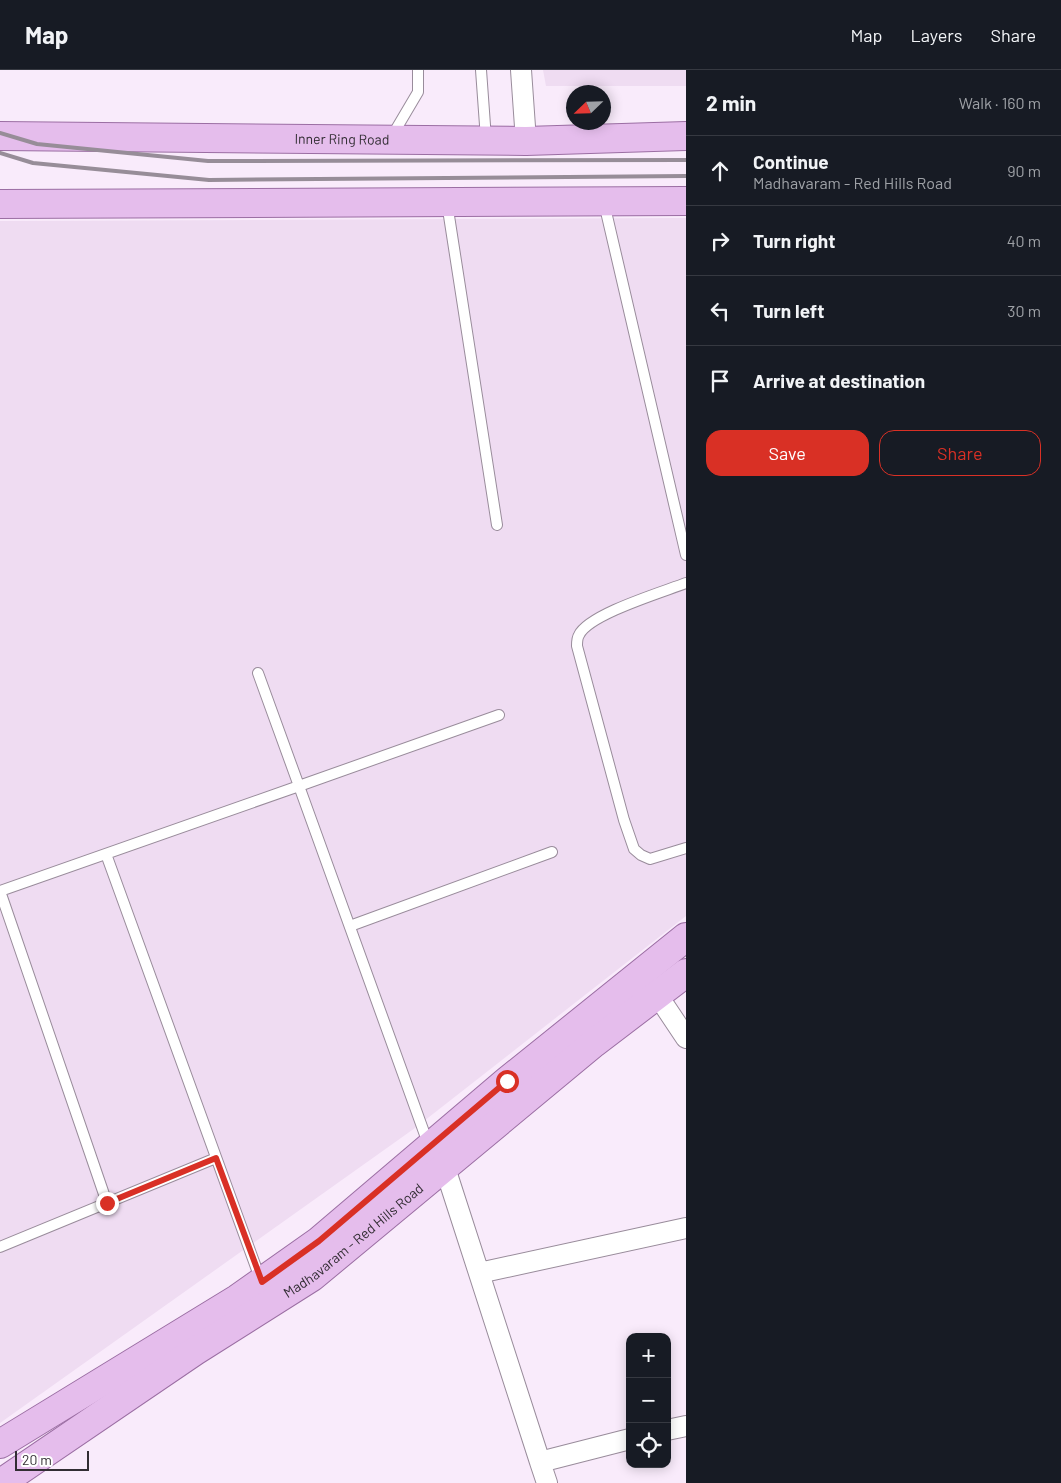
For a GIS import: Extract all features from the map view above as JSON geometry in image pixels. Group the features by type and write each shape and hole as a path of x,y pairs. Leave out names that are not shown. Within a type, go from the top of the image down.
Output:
{"main road":[{"name":"Inner Ring Road","path":"0,136 526,141 686,136"},
{"path":"0,204 686,201"},
{"name":"Madhavaram - Red Hills Road","path":"1,1483 195,1352 312,1278 437,1157 507,1081 686,937"},
{"name":"Madhavaram - Red Hills Road","path":"0,1444 262,1282 594,1044 686,973"}],"street":[{"path":"521,70 526,141"},
{"path":"658,996 686,1038"},
{"path":"437,1157 479,1273 546,1483"},
{"path":"479,1273 686,1228"},
{"path":"671,1429 686,1426"},
{"path":"540,1462 626,1441"}],"lane":[{"path":"390,140 418,92 418,70"},
{"path":"481,70 486,140"},
{"path":"447,201 497,525"},
{"path":"603,202 686,555"},
{"path":"686,584 605,614 588,624 578,635 577,646 624,820 634,849 650,859 686,848"},
{"path":"258,673 437,1157"},
{"path":"107,1203 0,891 499,715"},
{"path":"350,926 552,852"},
{"path":"106,854 262,1282"},
{"path":"0,1247 216,1158"}],"shaded area":[{"path":"543,70 686,70 686,86 546,86"},
{"path":"686,218 686,916 415,1128 0,1423 0,221"}],"railway":[{"path":"0,133 37,144 208,161 686,160"},
{"path":"0,153 33,163 209,180 686,176"}],"route":[{"path":"107,1203 216,1158 262,1282 319,1241 507,1081"}]}
